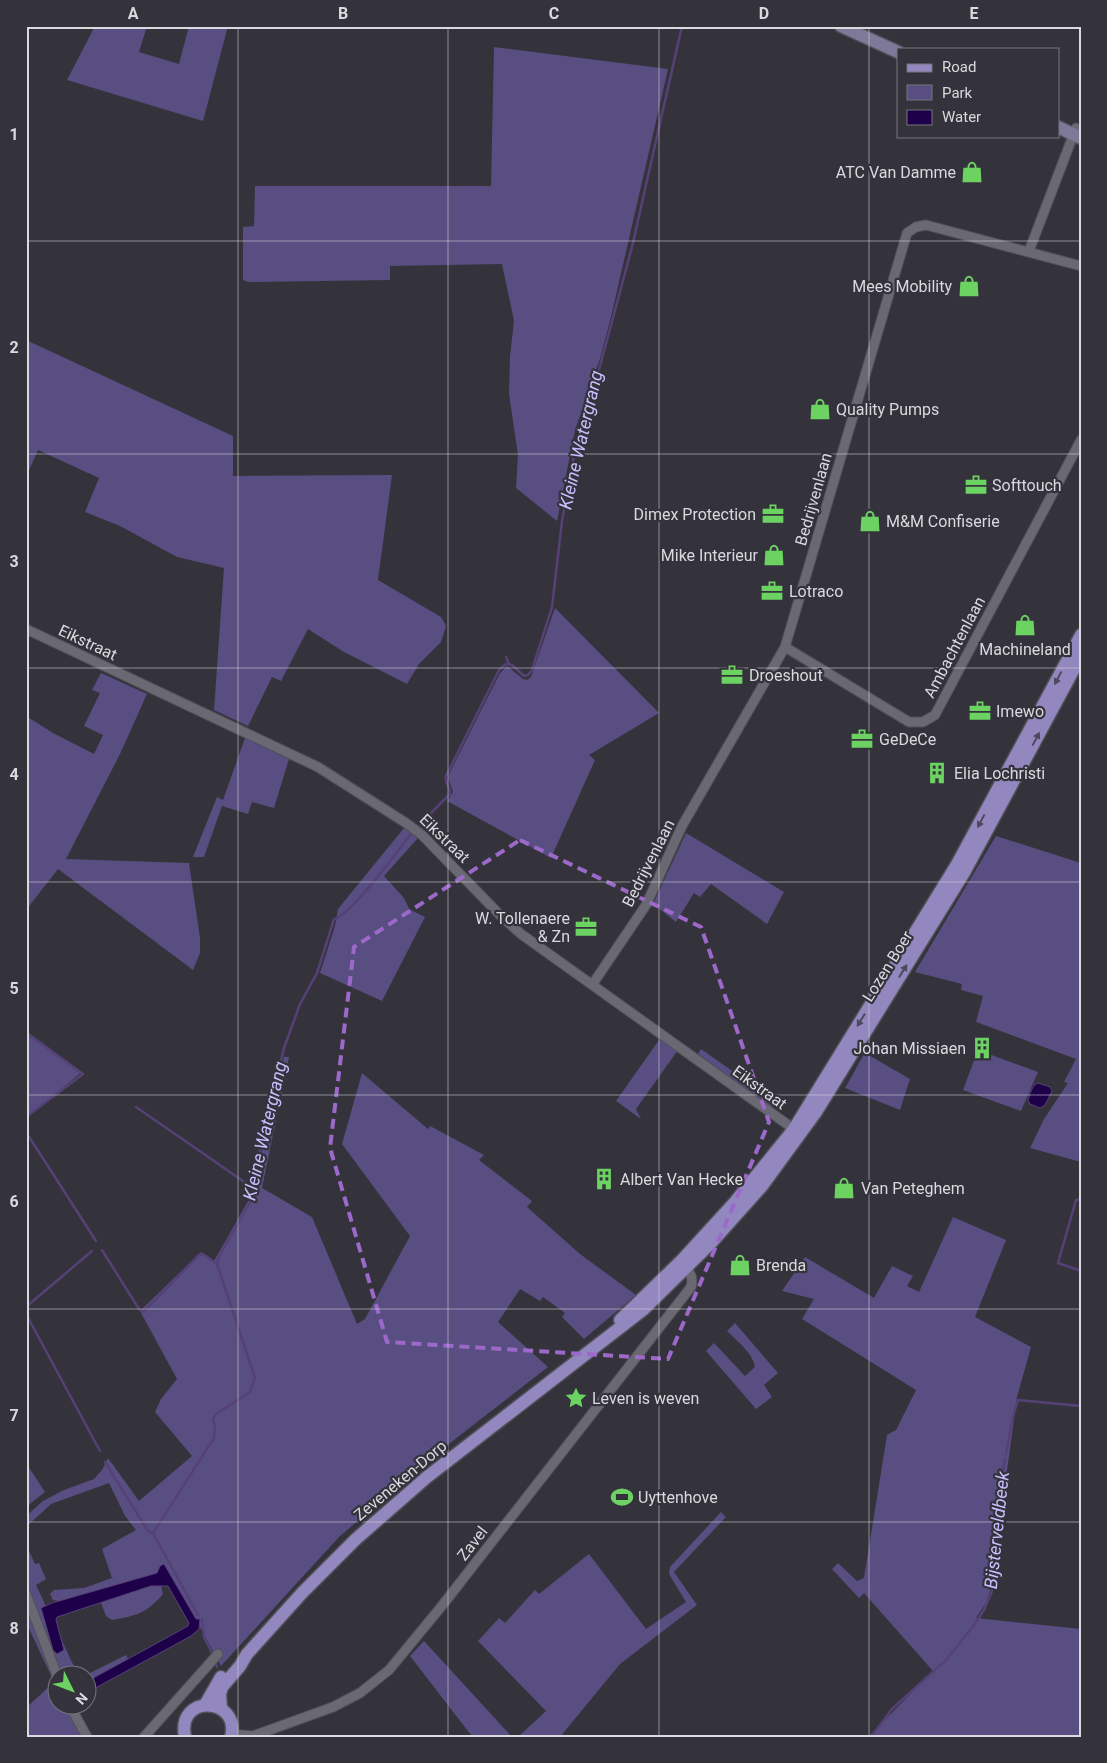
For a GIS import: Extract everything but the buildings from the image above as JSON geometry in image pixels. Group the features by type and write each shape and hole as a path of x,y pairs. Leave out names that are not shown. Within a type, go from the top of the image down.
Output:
{"main road":[{"path":"842,26 897,52"},
{"path":"858,26 905,48"},
{"path":"1060,120 1078,133"},
{"path":"1060,128 1078,133"},
{"name":"Lozen Boer","path":"797,1132 956,866 1081,635"},
{"name":"Lozen Boer","path":"797,1132 965,871 1081,656"},
{"name":"Zeveneken-Dorp","path":"231,1735 232,1728 229,1717 222,1709 220,1694 222,1687 240,1666 247,1654 323,1572 382,1515 426,1477 591,1350 600,1337 671,1278 797,1132"},
{"name":"Zeveneken-Dorp","path":"182,1735 189,1713 205,1705 218,1680 237,1659 247,1654"},
{"path":"205,1705 222,1709"}],"street":[{"path":"1078,133 1029,251 1081,266"},
{"name":"Bedrijvenlaan","path":"592,985 646,905 682,826 785,647 907,233 916,227 926,225 1029,251"},
{"name":"Ambachtenlaan","path":"785,647 909,722 923,722 935,715 1081,440"},
{"name":"Eikstraat","path":"26,629 318,767 406,822 422,834 501,916 522,934 797,1132"},
{"name":"Zavel","path":"231,1735 253,1736 333,1707 360,1693 390,1670 691,1287 692,1276 684,1265"},
{"path":"671,1278 684,1295"},
{"path":"26,1594 53,1666"},
{"path":"144,1737 218,1654"},
{"path":"75,1716 87,1737"}],"highlighted area":[{"path":"520,840 701,927 769,1122 668,1359 387,1342 330,1148 354,947"}],"green space":[{"path":"95,26 147,26 139,52 179,64 189,26 228,26 203,121 67,80"},
{"path":"494,47 668,69 611,317 600,359 575,430 557,521 516,488 518,455 509,394 510,356 514,321 502,264 390,266 390,280 248,282 243,280 243,227 254,226 255,186 491,186"},
{"path":"26,340 233,436 233,476 392,475 378,580 441,617 446,626 441,642 419,664 407,684 344,652 308,629 281,681 272,677 248,726 214,710 224,568 177,557 120,526 85,512 99,478 38,450 26,477"},
{"path":"555,608 659,713 589,755 595,760 551,858 447,801 453,792 448,778 449,774 500,673 507,666 523,679 527,680 531,677"},
{"path":"101,673 147,694 120,754 66,859 189,863 200,938 200,953 193,970 58,869 26,910 26,716 53,733 94,754 103,735 84,726 100,693 92,690"},
{"path":"245,738 289,759 274,808 252,802 248,814 222,806 204,857 193,857 217,797 223,800"},
{"path":"404,828 418,838 384,876 404,898 409,909 425,917 382,1001 320,973 335,926 338,909"},
{"path":"686,833 784,892 767,924 711,884 700,897 694,893 676,922 653,904"},
{"path":"996,836 1081,863 1081,1162 1030,1148 1044,1119 1068,1083 1064,1082 1076,1059 976,1022 983,996 961,990 962,984 915,972"},
{"path":"26,1031 82,1072 26,1118"},
{"path":"659,1040 678,1050 636,1109 641,1119 616,1101"},
{"path":"701,1049 772,1099 783,1098 783,1107 769,1106 698,1054"},
{"path":"978,1050 1038,1072 1021,1111 963,1090"},
{"path":"865,1053 910,1079 900,1110 845,1088"},
{"path":"284,1057 289,1057 262,1188 312,1217 357,1324 365,1319 410,1236 342,1144 362,1073 428,1129 430,1126 484,1155 479,1160 532,1201 527,1207 580,1254 636,1295 584,1339 562,1317 565,1313 543,1297 540,1301 520,1289 498,1322 548,1367 427,1461 339,1537 221,1666 200,1627 200,1619 196,1619 164,1564 159,1570 163,1594 146,1610 128,1617 112,1620 106,1616 100,1600 64,1602 53,1600 50,1594 54,1590 84,1588 112,1578 102,1549 136,1530 125,1516 109,1483 51,1504 26,1527 26,1516 43,1501 64,1490 94,1479 102,1470 108,1458 139,1501 192,1456 155,1412 161,1399 177,1379 140,1311 201,1252 214,1261 251,1196"},
{"path":"953,1217 1006,1240 975,1317 1031,1347 1017,1397 991,1588 986,1603 976,1618 1081,1629 1081,1737 868,1737 933,1671 864,1593 859,1598 832,1569 838,1563 857,1581 864,1578 887,1435 896,1430 916,1390 802,1319 814,1299 782,1291 805,1257 874,1298 892,1266 913,1276 907,1286 919,1292"},
{"path":"735,1323 778,1373 764,1385 772,1397 756,1409 706,1351 714,1343 745,1376 755,1367 748,1352 727,1331"},
{"path":"26,1463 45,1492 26,1507"},
{"path":"721,1512 726,1517 674,1572 697,1605 620,1664 560,1737 518,1737 546,1711 478,1641 499,1618 505,1623 535,1590 539,1594 589,1554 646,1629 686,1602 669,1574 670,1567"},
{"path":"26,1544 35,1564 39,1563 46,1579 36,1585 74,1666 48,1666 48,1669 26,1622"},
{"path":"424,1641 512,1737 469,1737 471,1735 410,1656"},
{"path":"126,1655 128,1659 98,1676 98,1669"},
{"path":"48,1688 48,1716 75,1716 83,1737 26,1737 26,1708"}],"water":[{"path":"1038,1083 1050,1087 1052,1091 1045,1105 1040,1108 1030,1104 1028,1100 1030,1093"},
{"path":"164,1564 196,1619 200,1619 199,1629 191,1636 98,1687 98,1676 188,1626 189,1623 168,1586 151,1586 57,1617 56,1620 64,1650 57,1654 53,1650 41,1608 52,1603 157,1573 160,1566"}],"waterway":[{"name":"Kleine Watergrang","path":"420,824 450,794 446,776 499,670 506,664 512,665 524,676 528,675 532,670 552,607 562,521 576,444 596,381 632,247 682,26"},
{"name":"Kleine Watergrang","path":"506,657 509,664"},
{"name":"Kleine Watergrang","path":"198,1615 153,1533 214,1438 215,1428 213,1419 216,1414 250,1392 255,1378 217,1264 219,1256 253,1197 252,1185 284,1048 300,1004 317,973 334,919 341,916 362,896 411,834"},
{"path":"26,1033 83,1074 26,1117"},
{"path":"136,1107 253,1188"},
{"path":"26,1132 96,1241"},
{"path":"1081,1199 1076,1200 1058,1263 1081,1271"},
{"path":"102,1250 139,1309 143,1312 199,1255 203,1254 217,1264"},
{"path":"26,1307 92,1251"},
{"path":"26,1314 100,1451"},
{"name":"Bijsterveldbeek","path":"1006,1454 1018,1400 1081,1406"},
{"name":"Bijsterveldbeek","path":"871,1737 892,1709 946,1660 984,1610 992,1591 999,1491 1005,1459"},
{"path":"105,1462 148,1531 153,1533"},
{"name":"Kleine Watergrang","path":"202,1619 204,1637 212,1653"},
{"name":"Kleine Watergrang","path":"216,1663 217,1667"}],"place":[{"name":"ATC Van Damme","path":"972,172"},
{"name":"Mees Mobility","path":"969,286"},
{"name":"Quality Pumps","path":"820,409"},
{"name":"Softtouch","path":"976,485"},
{"name":"Dimex Protection","path":"773,514"},
{"name":"M&M Confiserie","path":"870,521"},
{"name":"Mike Interieur","path":"774,555"},
{"name":"Lotraco","path":"772,591"},
{"name":"Machineland","path":"1025,625"},
{"name":"Droeshout","path":"732,675"},
{"name":"Imewo","path":"980,711"},
{"name":"GeDeCe","path":"862,739"},
{"name":"Elia Lochristi","path":"937,773"},
{"name":"W. Tollenaere & Zn","path":"586,927"},
{"name":"Johan Missiaen","path":"982,1048"},
{"name":"Albert Van Hecke","path":"604,1179"},
{"name":"Van Peteghem","path":"844,1188"},
{"name":"Brenda","path":"740,1265"},
{"name":"Leven is weven","path":"576,1398"},
{"name":"Uyttenhove","path":"622,1497"}]}
